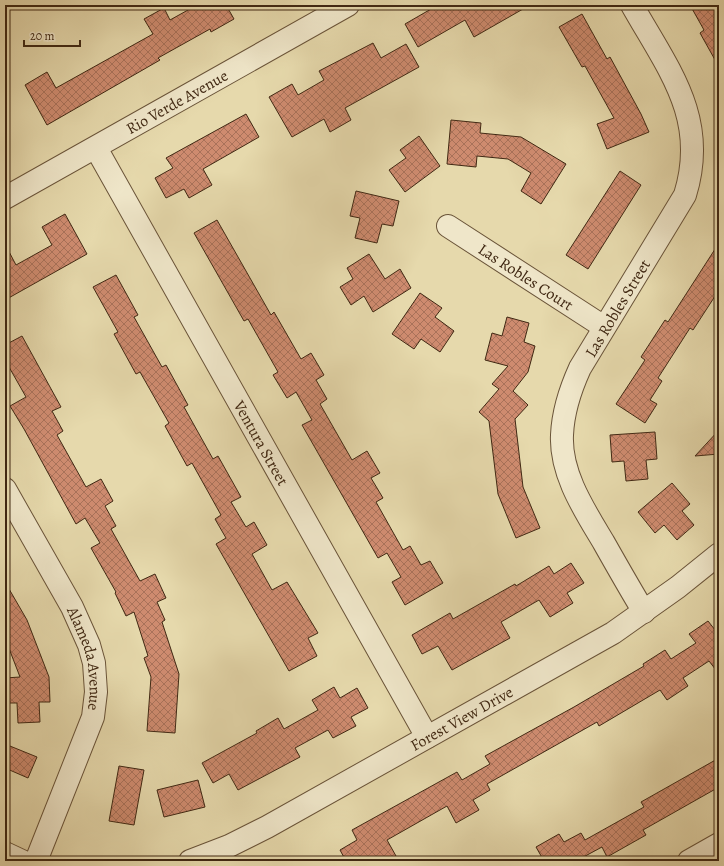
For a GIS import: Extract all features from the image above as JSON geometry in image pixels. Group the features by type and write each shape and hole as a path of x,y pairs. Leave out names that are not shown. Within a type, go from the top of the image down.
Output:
{"street":[{"name":"Rio Verde Avenue","path":"5,198 348,5"},
{"name":"Las Robles Street","path":"632,5 684,102 691,125 693,149 692,174 685,195 580,368 571,388 564,413 562,436 564,456 570,478 581,503 644,612"},
{"name":"Ventura Street","path":"96,148 427,737"},
{"name":"Las Robles Court","path":"448,226 604,327"},
{"name":"Alameda Avenue","path":"5,489 72,607 89,645 94,663 96,692 93,716 36,861"},
{"name":"Forest View Drive","path":"190,861 229,846 267,827 613,633 678,587 719,554"},
{"path":"689,861 719,844"},
{"path":"5,853 22,861"}],"building":[{"path":"197,5 226,5 234,19 211,32 210,29 158,58 160,60 47,125 25,85 47,72 56,88 153,34 144,19 164,8 170,20"},
{"path":"438,5 530,5 474,37 465,20 418,47 405,24"},
{"path":"690,5 719,5 719,67 700,33 704,30"},
{"path":"582,14 607,59 610,57 641,114 649,132 607,149 597,124 614,118 585,66 582,67 559,27"},
{"path":"373,43 381,58 406,44 419,67 345,108 351,120 330,132 324,119 292,137 269,97 292,84 298,95 324,80 319,71"},
{"path":"246,114 259,137 203,169 212,185 189,198 184,189 166,198 155,178 173,168 166,158"},
{"path":"451,120 481,123 480,133 521,137 566,164 541,204 521,191 531,173 508,159 477,156 476,167 447,164"},
{"path":"419,136 440,166 405,192 389,170 406,158 400,150"},
{"path":"620,171 641,185 588,269 566,255"},
{"path":"356,191 399,201 393,226 382,224 377,243 355,238 360,218 350,216"},
{"path":"65,214 87,254 5,300 5,244 16,265 52,245 42,227"},
{"path":"217,220 271,315 274,312 301,359 311,353 324,375 316,380 327,399 320,404 352,460 367,451 380,473 371,478 383,498 376,502 403,550 410,546 421,565 430,561 443,583 405,605 392,582 401,577 387,553 378,558 302,425 312,420 296,392 287,398 273,375 278,372 248,319 244,321 194,233"},
{"path":"719,243 719,290 693,330 690,328 658,378 662,381 650,400 657,404 645,423 616,404 645,360 641,357 665,320 668,322"},
{"path":"369,254 385,279 400,269 411,288 373,312 364,296 351,305 340,287 353,279 347,268"},
{"path":"116,275 138,315 134,317 162,367 166,365 188,405 184,407 213,459 218,456 241,497 231,502 246,527 254,522 267,545 252,554 272,590 287,582 318,633 308,638 317,656 289,671 216,544 226,538 215,519 221,515 192,463 187,466 165,426 169,423 140,372 136,374 114,334 118,332 93,287"},
{"path":"420,293 442,308 435,317 454,331 440,352 421,339 414,349 392,334"},
{"path":"507,317 529,323 524,342 535,346 528,372 513,391 528,405 515,419 523,487 540,528 516,538 498,494 489,421 479,412 499,389 492,384 508,366 485,360 492,333 502,336"},
{"path":"22,336 61,407 52,411 63,431 57,435 86,487 101,479 113,501 105,506 116,526 111,529 140,581 155,574 166,598 157,602 165,620 162,622 179,674 175,733 147,731 151,677 144,658 148,656 134,612 126,616 115,593 116,592 91,548 100,543 85,518 76,524 10,406 26,397 5,360 5,345"},
{"path":"719,430 719,454 695,456"},
{"path":"655,432 657,459 646,460 648,479 626,481 624,461 612,462 610,435"},
{"path":"672,483 690,504 682,511 694,525 677,540 664,525 655,533 638,512"},
{"path":"571,563 584,583 567,593 573,603 550,617 539,600 501,622 510,638 452,670 438,646 422,654 412,635 450,613 453,619 515,584 516,586 549,566 554,574"},
{"path":"5,582 27,620 49,677 50,702 39,702 40,722 18,723 17,703 5,703 5,678 20,677 5,638"},
{"path":"708,621 719,635 719,674 709,661 683,678 688,686 667,700 660,690 599,726 597,722 487,784 490,790 473,800 479,810 456,823 447,806 387,840 396,856 387,861 346,861 340,850 357,840 352,830 457,772 462,780 490,764 485,756 644,666 643,664 665,650 671,659 696,643 689,634"},
{"path":"334,687 340,698 357,688 368,708 351,717 356,726 333,738 328,730 295,748 300,757 238,790 229,774 213,783 202,763 257,733 256,731 278,718 284,729 318,710 312,700"},
{"path":"5,744 37,757 28,778 5,768"},
{"path":"719,758 719,787 643,830 646,835 607,857 602,847 576,861 544,861 536,847 559,834 564,842 581,833 585,840 644,807 641,802"},
{"path":"119,766 144,770 134,825 109,821"},
{"path":"198,780 205,807 164,817 157,790"}]}
